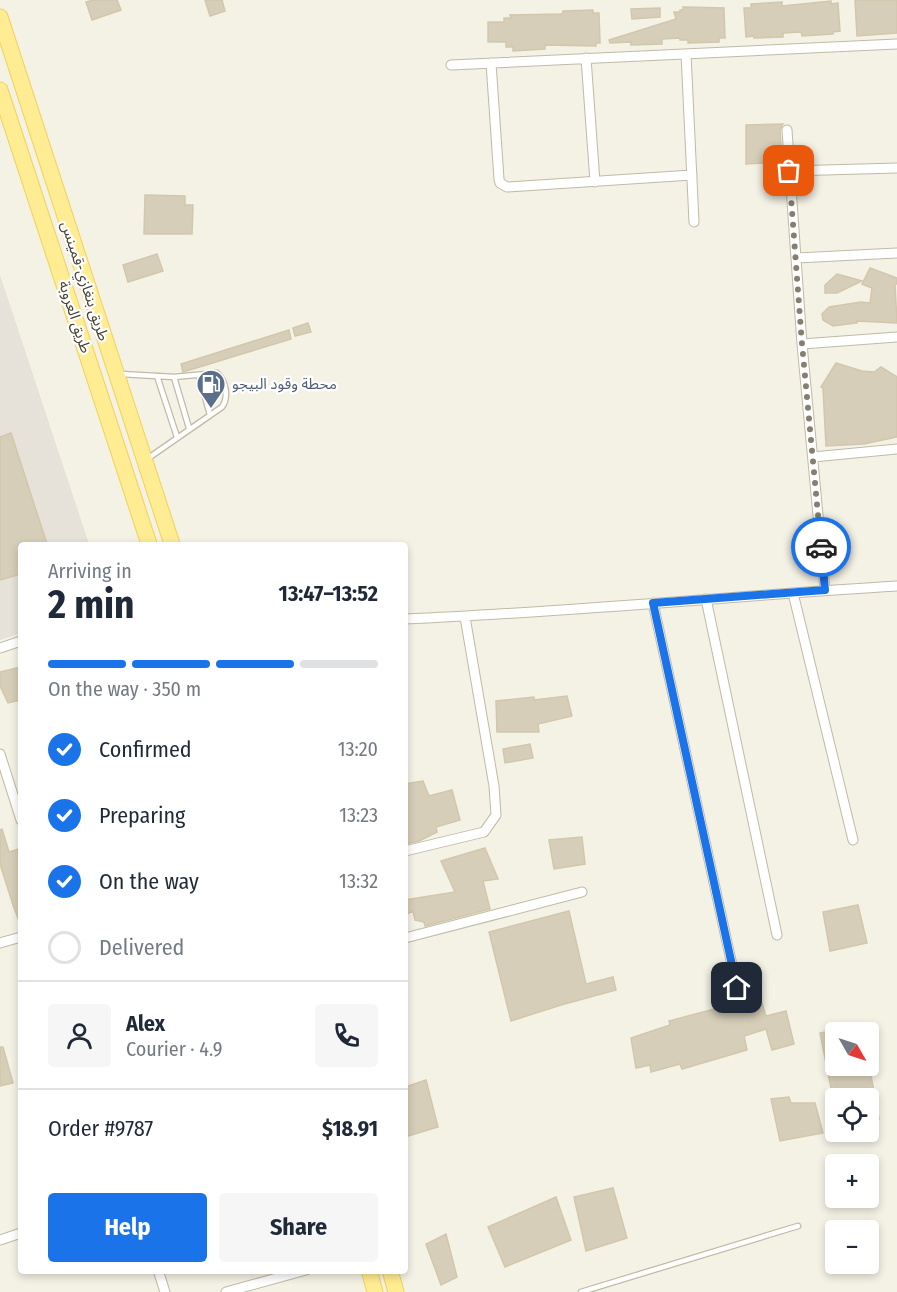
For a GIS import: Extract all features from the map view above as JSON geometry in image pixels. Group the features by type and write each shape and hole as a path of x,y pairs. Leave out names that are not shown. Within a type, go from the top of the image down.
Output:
{"main road":[{"name":"طريق بنغازي-قمينس","path":"0,17 171,542"},
{"name":"طريق العروبة","path":"0,90 148,542"},
{"path":"370,1274 375,1292"},
{"path":"391,1274 396,1292"}],"street":[{"path":"451,65 897,44"},
{"path":"686,54 694,222"},
{"path":"586,58 595,182"},
{"path":"490,63 500,183 507,187 692,175"},
{"path":"787,130 802,344 825,590"},
{"path":"789,171 897,168"},
{"path":"796,258 897,253"},
{"path":"802,344 897,337"},
{"path":"813,457 897,449"},
{"path":"408,619 524,614 897,586"},
{"path":"793,593 853,840"},
{"path":"706,599 777,935"},
{"path":"653,603 737,988"},
{"path":"408,850 484,832 496,815 489,755 465,617"},
{"path":"0,648 18,642"},
{"path":"0,754 18,811"},
{"path":"408,937 582,892"},
{"path":"0,943 18,938"},
{"path":"0,1240 18,1234"},
{"path":"159,1274 165,1292"},
{"path":"226,1292 291,1274"}],"lane":[{"path":"116,374 174,377 217,374 221,377 226,396 226,402 222,407 144,461"},
{"path":"199,375 210,415"},
{"path":"157,376 177,437"},
{"path":"174,377 189,428"},
{"path":"581,1292 798,1226"}],"shaded area":[{"path":"0,275 88,542 18,542 18,634 0,640"}],"building":[{"path":"117,0 121,10 92,20 86,2"},
{"path":"205,0 222,0 225,11 210,16"},
{"path":"855,0 897,0 897,33 857,36"},
{"path":"831,1 831,4 838,3 840,31 833,32 833,34 802,36 801,32 783,33 783,37 746,37 744,8 751,8 751,4 782,2 782,6"},
{"path":"683,7 724,8 725,38 719,38 719,42 688,43 688,40 680,40 680,38 662,39 662,44 610,43 609,40 676,19 674,12 680,12"},
{"path":"660,8 660,17 632,19 631,9"},
{"path":"593,10 593,13 599,13 600,43 596,43 596,46 545,45 545,49 513,51 513,47 506,47 506,42 488,42 488,22 504,22 504,18 511,18 510,15 562,14 563,11"},
{"path":"783,124 780,130 782,162 746,164 746,125"},
{"path":"145,195 185,196 185,205 193,205 192,234 144,234"},
{"path":"157,254 163,271 128,282 123,265"},
{"path":"870,268 897,278 897,284 895,284 897,323 856,321 857,323 833,326 823,320 822,314 829,307 861,302 870,303 872,288 862,284"},
{"path":"837,274 862,281 837,293 825,293 825,285"},
{"path":"308,323 311,332 295,336 293,328"},
{"path":"289,330 291,339 183,372 181,364"},
{"path":"836,363 862,371 874,372 881,367 897,377 897,437 864,444 826,446 823,388 821,387"},
{"path":"11,433 46,542 18,542 18,575 0,580 0,437"},
{"path":"18,668 18,701 8,703 0,686 0,672"},
{"path":"567,696 572,716 538,724 539,732 497,732 496,701"},
{"path":"530,744 533,758 505,763 503,749"},
{"path":"423,781 429,796 452,790 460,820 436,827 437,832 419,841 408,843 408,784"},
{"path":"2,829 9,852 18,849 18,918 0,864 0,830"},
{"path":"582,837 585,864 554,869 549,840"},
{"path":"485,848 498,879 483,881 490,909 425,926 424,922 415,920 413,911 408,914 408,900 455,892 441,861"},
{"path":"858,905 867,943 830,951 823,912"},
{"path":"569,911 586,984 613,977 616,990 511,1021 489,932"},
{"path":"760,997 766,1016 786,1011 794,1044 772,1050 766,1029 744,1036 747,1050 682,1069 680,1064 651,1072 650,1065 636,1068 631,1038 670,1025 669,1021"},
{"path":"825,1032 825,1058 820,1033"},
{"path":"0,1047 3,1047 13,1083 0,1086"},
{"path":"829,1076 871,1076 873,1088 831,1088"},
{"path":"426,1080 438,1127 408,1136 408,1086"},
{"path":"789,1097 791,1103 815,1103 823,1133 780,1141 771,1099"},
{"path":"613,1188 627,1238 586,1251 574,1197"},
{"path":"556,1197 571,1240 505,1267 488,1227"},
{"path":"446,1234 457,1277 441,1285 426,1244"}],"way so far":[{"path":"789,171 821,547"}],"place":[{"name":"محطة وقود البيجو","path":"211,410"}],"route":[{"path":"737,988 653,603 825,590 821,547"}]}
